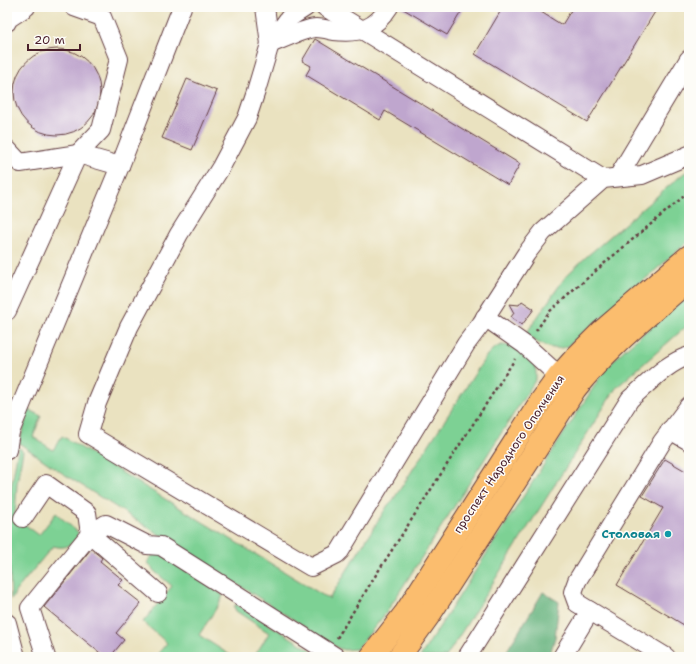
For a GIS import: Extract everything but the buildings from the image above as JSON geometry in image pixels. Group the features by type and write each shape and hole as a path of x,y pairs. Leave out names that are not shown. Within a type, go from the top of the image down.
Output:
{"main road":[{"name":"проспект Народного Ополчения","path":"371,657 406,612 541,401 559,376 602,331 689,256"},
{"name":"проспект Народного Ополчения","path":"399,657 430,614 575,389 586,375 617,344 689,280"}],"lane":[{"path":"7,22 8,19 26,7"},
{"path":"7,311 78,154 100,130 119,59 102,17 74,7"},
{"path":"7,450 10,432 120,166 182,7"},
{"path":"265,7 270,44"},
{"path":"306,7 289,18 270,44 247,118 221,167 194,208 129,327 97,403 88,434 311,567 337,554 466,344 486,317 526,254 543,232 611,178 689,59"},
{"path":"325,7 611,178 642,175 689,155"},
{"path":"270,44 315,28 336,31 363,30 374,25 382,18 389,7"},
{"path":"7,149 20,163 78,154 120,166"},
{"path":"486,317 525,345 559,376"},
{"path":"467,657 630,399 667,367 680,359 689,356"},
{"path":"666,657 577,603 573,592 578,581 662,442 689,406"},
{"path":"670,430 689,441"},
{"path":"23,518 46,484 86,513 90,534 158,592"},
{"path":"46,657 30,608 90,534 106,524 147,545 161,546 335,651"},
{"path":"562,657 590,611"},
{"path":"7,623 16,657"}],"path":[{"path":"335,651 372,581 525,345 550,312 607,260 689,192"}],"green space":[{"path":"689,171 689,241 568,346 562,348 551,348 525,335 566,276 684,173"},
{"path":"689,294 689,324 616,388 446,657 420,657 604,371 624,350"},
{"path":"501,345 512,346 535,365 536,379 386,613 357,649 344,650 338,648 59,471 19,443 29,410 41,416 33,437 53,450 62,436 329,599 388,505 393,500 487,355 493,349"},
{"path":"20,448 23,451 17,484 15,517 39,535 56,513 80,534 66,547 53,546 15,592 13,598 11,599 8,532 11,488 18,449"},
{"path":"155,553 160,553 223,595 221,601 199,635 233,657 155,657 167,643 143,622 172,586 154,571 148,563 149,559"},
{"path":"543,592 559,602 555,638 549,657 503,657 534,607"},
{"path":"236,604 322,657 254,657 269,633 236,611 234,607"}],"place":[{"name":"Столовая","path":"668,534"}]}
